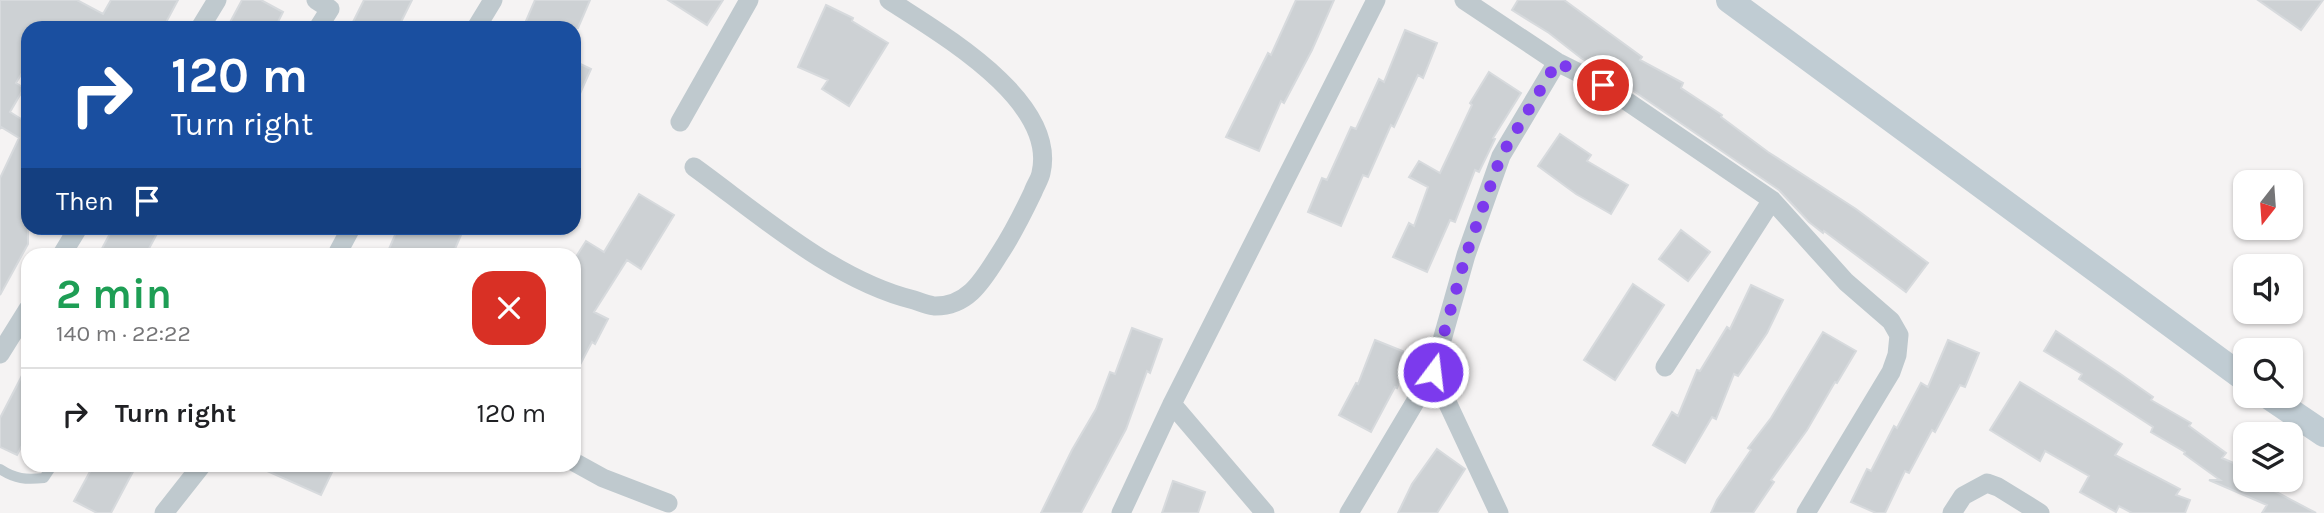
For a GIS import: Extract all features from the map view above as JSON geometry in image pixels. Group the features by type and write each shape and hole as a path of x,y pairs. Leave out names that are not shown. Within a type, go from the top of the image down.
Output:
{"main road":[{"path":"1729,0 2233,370"},
{"path":"2286,408 2324,434"}],"street":[{"path":"204,21 217,0"},
{"path":"480,21 494,0"},
{"path":"680,122 749,0"},
{"path":"694,167 859,282 934,306 960,302 979,286 1017,226 1041,173 1042,143 1020,103 992,72 889,0"},
{"path":"1121,513 1172,404 1376,0"},
{"path":"1464,0 1557,62 1603,85 1772,200 1846,282 1891,321 1899,335 1897,355 1891,372 1805,513"},
{"path":"321,21 327,3"},
{"path":"1349,513 1433,372 1466,255 1501,156 1557,62"},
{"path":"1665,367 1772,200"},
{"path":"0,354 21,320"},
{"path":"1433,372 1499,513"},
{"path":"1172,404 1265,513"},
{"path":"581,466 603,478 668,503"},
{"path":"164,513 196,472"},
{"path":"1952,513 1963,496 1987,484 1998,487 2040,513"}],"lane":[{"path":"0,469 14,478 30,480 44,478 48,472"}],"building":[{"path":"0,0 77,0 103,14 111,0 178,0 167,21 21,21 21,75 16,83 21,86 21,93 10,112 21,119 21,235 28,235 28,244 26,248 21,248 21,257 0,295 0,178 19,138 1,127 0,129"},
{"path":"242,0 261,0 283,12 278,21 231,21"},
{"path":"364,0 412,0 402,21 354,21"},
{"path":"535,0 590,0 581,21 526,21"},
{"path":"668,0 723,0 707,25"},
{"path":"1296,0 1334,0 1312,50 1284,103 1281,101 1259,151 1226,137 1268,53 1271,55"},
{"path":"1518,0 1564,0 1642,57 1640,60 1683,83 1681,88 1722,115 1721,117 1768,152 1856,209 1928,263 1906,292 1809,222 1779,190 1512,10"},
{"path":"2258,0 2323,0 2301,30"},
{"path":"826,5 853,18 852,21 888,43 849,106 822,89 828,80 798,67"},
{"path":"1405,30 1437,43 1423,78 1418,75 1394,127 1391,125 1368,177 1363,175 1341,226 1308,212 1322,178 1327,180 1351,127 1356,129 1379,79 1384,82"},
{"path":"581,64 591,69 581,91"},
{"path":"1489,72 1521,93 1493,138 1495,139 1479,172 1475,170 1455,222 1450,220 1427,272 1393,257 1409,223 1414,226 1428,187 1409,177 1419,161 1440,173 1472,105 1470,103"},
{"path":"1560,134 1591,155 1587,161 1628,185 1611,214 1576,194 1538,166"},
{"path":"639,194 674,215 641,269 627,260 594,312 608,319 581,363 581,249 586,241 604,252"},
{"path":"1681,230 1710,252 1688,281 1659,259"},
{"path":"109,235 156,235 149,248 102,248"},
{"path":"395,235 461,235 455,248 389,248"},
{"path":"1633,284 1664,305 1615,380 1584,360"},
{"path":"1751,285 1783,300 1767,333 1738,376 1734,374 1716,419 1712,417 1685,463 1653,445 1672,412 1678,416 1697,370 1700,371 1727,327 1730,329"},
{"path":"1132,328 1162,339 1126,429 1081,513 1041,513 1096,409 1110,372 1115,374"},
{"path":"2056,331 2153,397 2151,400 2191,423 2189,426 2226,453 2222,458 2233,463 2233,490 2209,480 2220,480 2184,454 2185,452 2151,432 2153,427 2079,379 2082,374 2044,351"},
{"path":"1823,332 1856,351 1837,383 1835,382 1807,430 1771,480 1774,482 1753,513 1711,513 1751,450 1748,448 1771,418"},
{"path":"1375,340 1410,354 1397,388 1395,387 1371,432 1339,415 1356,383 1358,384"},
{"path":"1948,340 1979,353 1965,387 1960,385 1909,473 1905,471 1885,513 1876,513 1851,502 1867,469 1871,471 1894,426 1897,428 1921,383 1928,387"},
{"path":"21,378 21,447 17,455 0,447 0,418"},
{"path":"2020,382 2122,444 2115,455 2180,489 2176,495 2190,500 2185,513 2132,513 2119,506 2116,512 2080,492 2089,476 2045,451 2040,461 1990,430"},
{"path":"1437,449 1465,469 1437,513 1398,513 1412,484"},
{"path":"90,472 133,472 111,513 97,513 74,501"},
{"path":"269,472 332,472 321,495"},
{"path":"1173,481 1205,492 1198,513 1162,513"},
{"path":"2237,492 2276,492 2316,513 2262,513 2267,505"}],"route":[{"path":"1433,372 1466,255 1501,156 1557,62 1603,85"}]}
